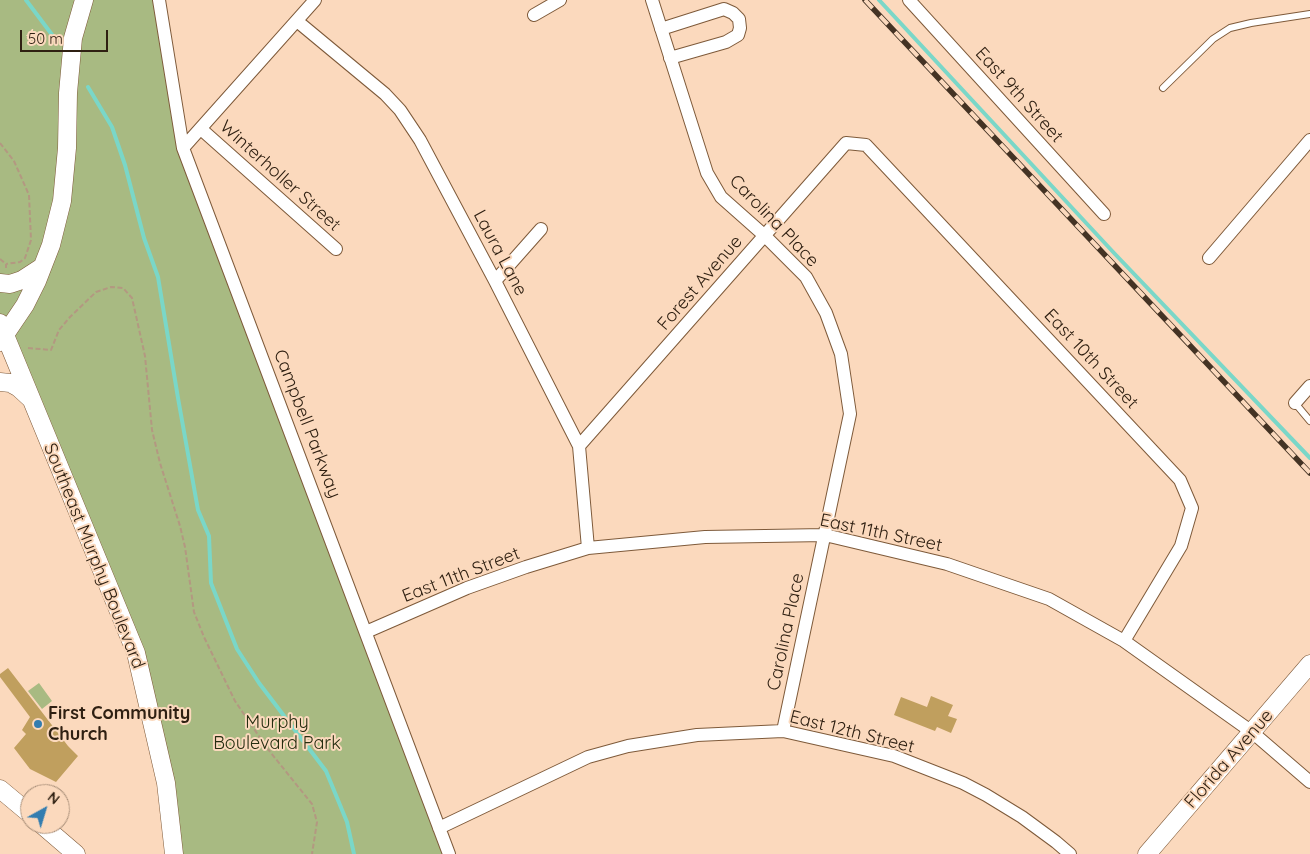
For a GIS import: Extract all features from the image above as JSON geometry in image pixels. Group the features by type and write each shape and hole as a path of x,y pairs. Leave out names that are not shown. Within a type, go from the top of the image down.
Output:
{"street":[{"path":"2,334 25,305 37,281 51,245 62,201 73,38 84,0"},
{"name":"Campbell Parkway","path":"160,0 184,148 449,854"},
{"path":"184,148 315,0"},
{"path":"534,15 560,0"},
{"name":"Carolina Place","path":"652,0 707,173 721,197 765,236 806,278 826,313 841,354 850,414 783,731"},
{"name":"East 9th Street","path":"909,0 1104,214"},
{"path":"661,29 724,9 733,12 739,19 740,28 738,34 726,42 670,58"},
{"name":"Laura Lane","path":"296,21 385,94 400,110 420,140 495,281 579,446 588,548"},
{"name":"Winterholler Street","path":"201,129 336,250"},
{"path":"1209,258 1310,140"},
{"name":"Forest Avenue","path":"579,446 846,143"},
{"name":"East 10th Street","path":"846,143 866,145 1180,480 1192,508 1181,546 1124,640"},
{"path":"495,281 541,229"},
{"path":"3,277 10,284 22,280 43,266"},
{"name":"Southeast Murphy Boulevard","path":"2,334 32,400 136,653 166,783 174,854"},
{"path":"0,382 10,383 19,388 32,400"},
{"path":"1295,403 1310,386"},
{"name":"East 11th Street","path":"366,632 467,588 588,548 705,536 825,535 947,564 1049,599 1124,640 1252,732 1310,782"},
{"name":"Florida Avenue","path":"1147,854 1310,664"},
{"name":"East 12th Street","path":"439,828 588,757 628,746 697,735 783,731 894,756 963,783 1022,817 1070,854"},
{"path":"0,788 20,805"},
{"path":"53,834 76,854"}],"lane":[{"path":"1163,88 1213,39 1230,28 1310,14"},
{"path":"1295,403 1310,421"}],"path":[{"path":"0,143 14,161 29,196 31,231 31,240 25,258 20,262 6,264 0,259"},
{"path":"3,277 6,264"},
{"path":"28,348 51,350 59,330 96,292 111,287 122,288 132,298 145,356 152,430 185,547 194,612 234,701 267,748 312,804 317,822 312,854"}],"green space":[{"name":"Murphy Boulevard Park","path":"0,0 159,0 183,148 449,854 183,854 136,653 0,323"},
{"path":"39,683 52,701 42,709 28,691"}],"building":[{"name":"First Community Church","path":"8,668 68,746 78,756 56,782 30,769 14,748 26,734 22,730 30,717 0,677 0,674"},
{"path":"931,696 953,705 948,716 957,719 951,733 937,727 935,731 894,715 901,697 927,707"}],"waterway":[{"path":"26,0 56,40"},
{"path":"879,0 1114,253 1310,458"},
{"path":"88,87 112,127 125,165 144,238 158,277 198,510 209,536 211,583 237,649 259,683 326,771 347,822 354,854"}],"railway":[{"path":"865,0 1310,473"}],"place":[{"name":"First Community Church","path":"38,724"}]}
